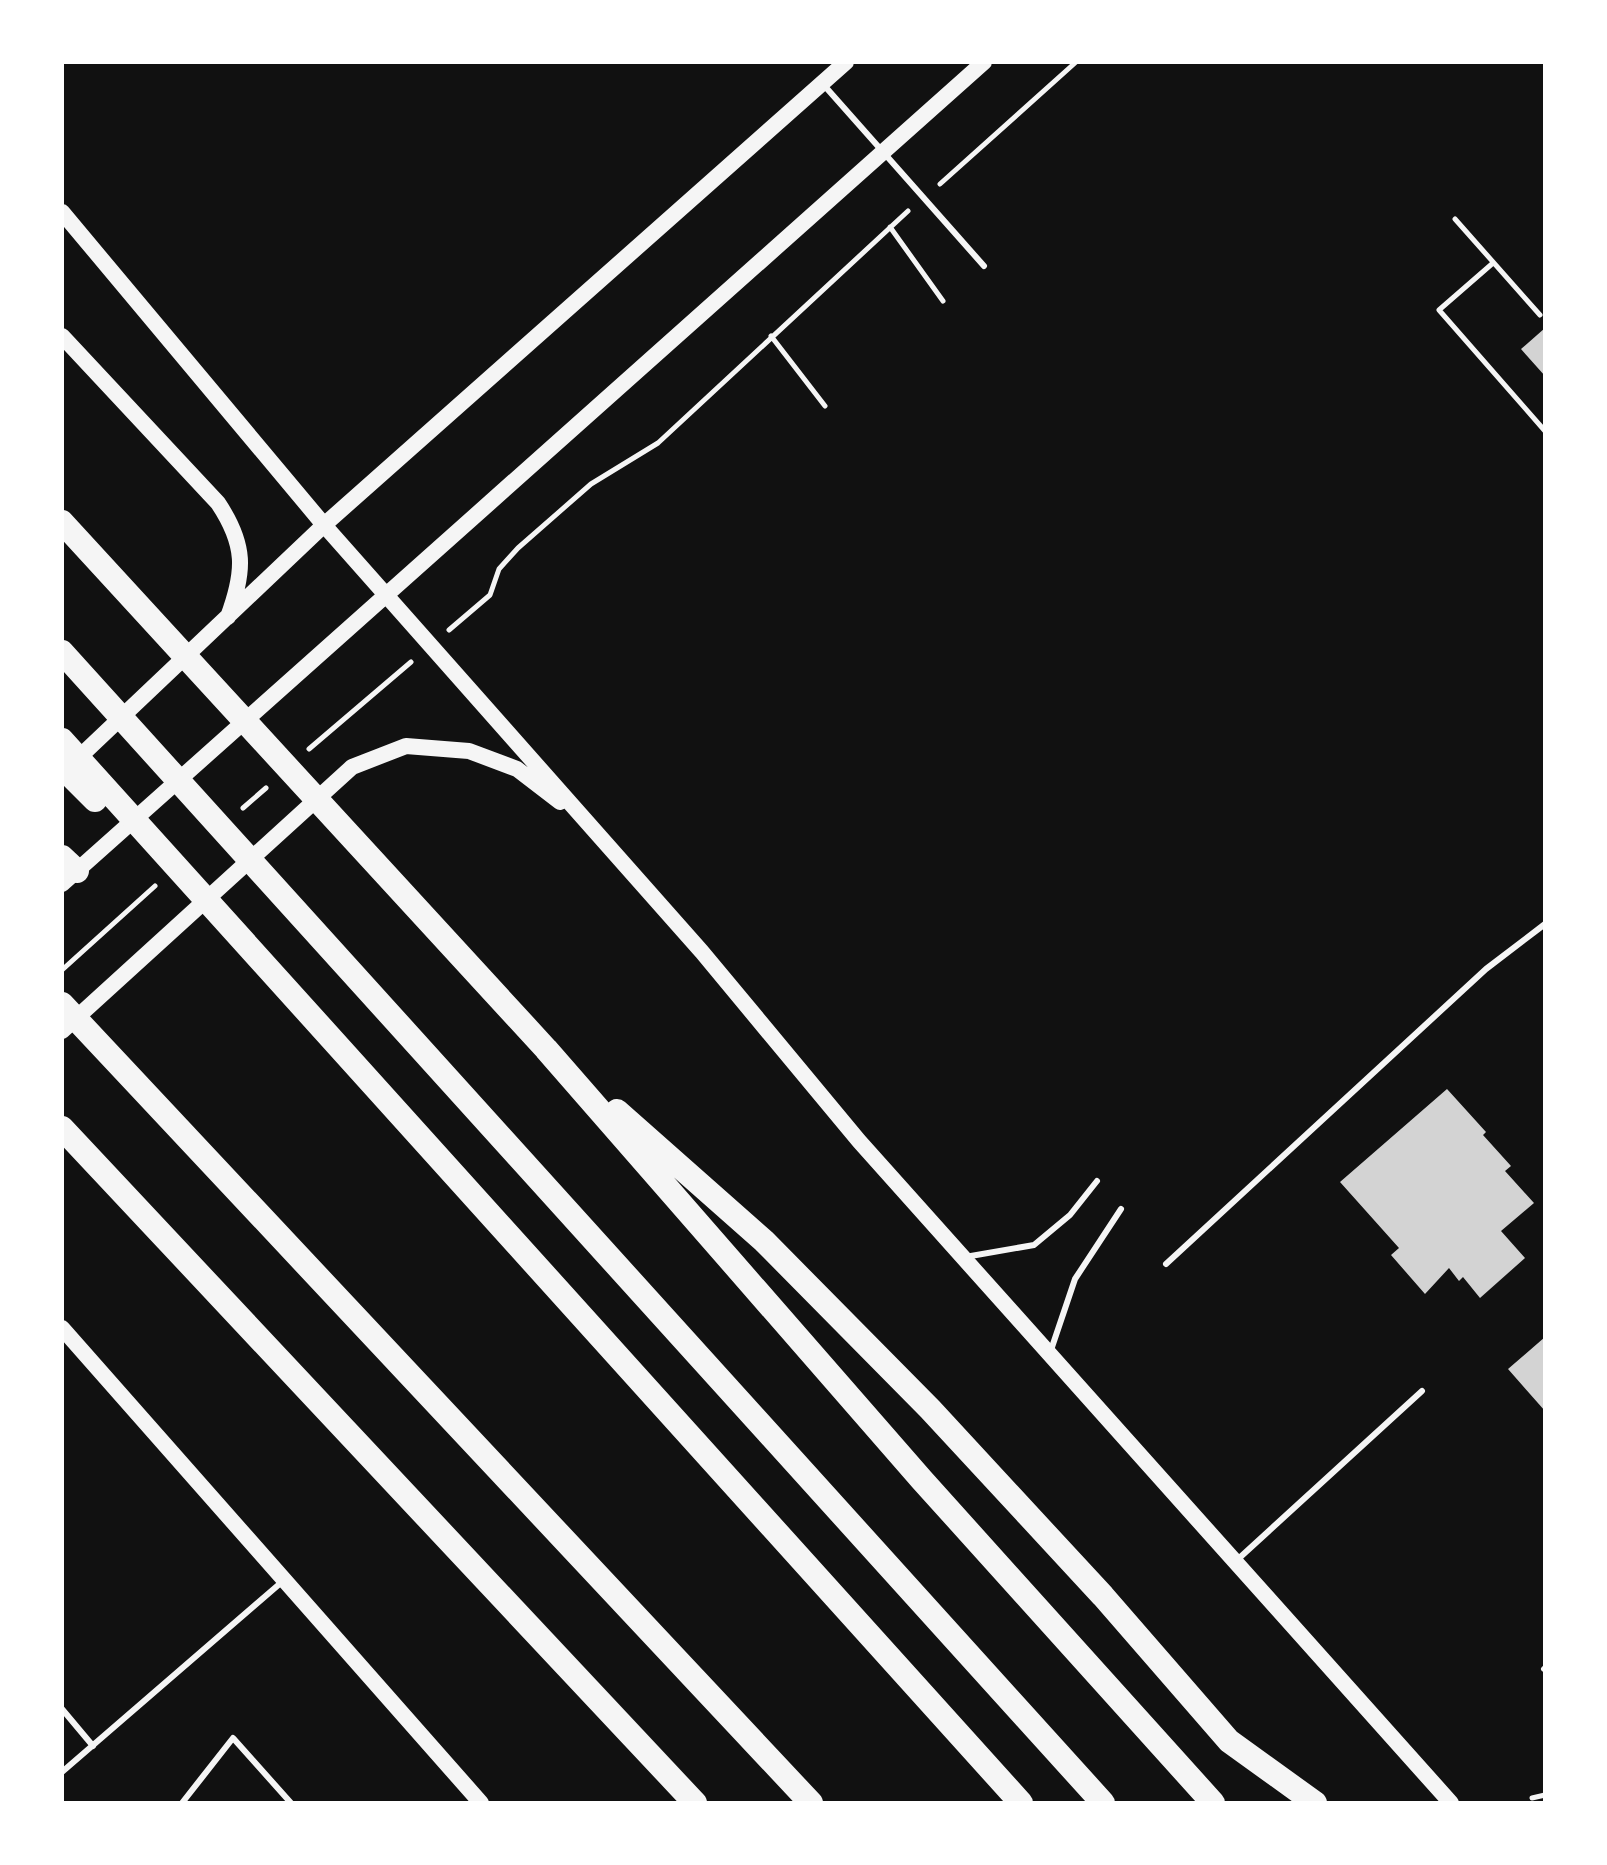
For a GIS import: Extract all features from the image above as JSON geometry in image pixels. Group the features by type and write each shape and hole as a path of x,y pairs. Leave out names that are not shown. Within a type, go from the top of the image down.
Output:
{"highway":[{"path":"62,522 546,1049 922,1480 1213,1803"},
{"path":"62,652 1103,1803"},
{"path":"62,740 1021,1803"},
{"path":"63,770 121,827"},
{"path":"62,1004 811,1803"},
{"path":"546,1049 764,1241 919,1397 1103,1596 1229,1741 1315,1803"},
{"path":"62,1128 695,1803"}],"main road":[{"path":"63,770 226,622 324,525 846,62"},
{"path":"67,870 121,827 283,685 984,62"},
{"path":"62,212 324,525 702,952 859,1141 1451,1803"},
{"path":"62,336 218,503 230,522 238,545 242,579 226,622"},
{"path":"62,1031 352,767 406,746 469,751 517,769 587,823"},
{"path":"62,1328 481,1803"}],"lane":[{"path":"822,83 984,266"},
{"path":"1166,1264 1486,969 1545,924"},
{"path":"963,1257 1034,1245 1070,1215 1097,1181"},
{"path":"1050,1353 1075,1279 1121,1209"},
{"path":"1236,1561 1422,1391"},
{"path":"62,1772 285,1579"},
{"path":"62,1709 93,1746"},
{"path":"182,1803 233,1738 291,1803"}],"path":[{"path":"946,178 1076,62"},
{"path":"490,595 499,569 518,548 591,484 658,443 902,216"},
{"path":"1455,219 1540,315"},
{"path":"890,227 943,301"},
{"path":"1493,263 1439,310 1545,431"},
{"path":"771,336 825,406"},
{"path":"317,742 326,734"},
{"path":"1532,1798 1545,1795"}],"building":[{"path":"1545,328 1545,376 1521,349"},
{"path":"1447,1089 1486,1132 1483,1135 1511,1166 1505,1171 1534,1203 1501,1231 1525,1258 1480,1298 1463,1277 1459,1281 1449,1268 1425,1294 1391,1255 1399,1248 1340,1182"},
{"path":"1545,1337 1545,1411 1508,1369"}]}
